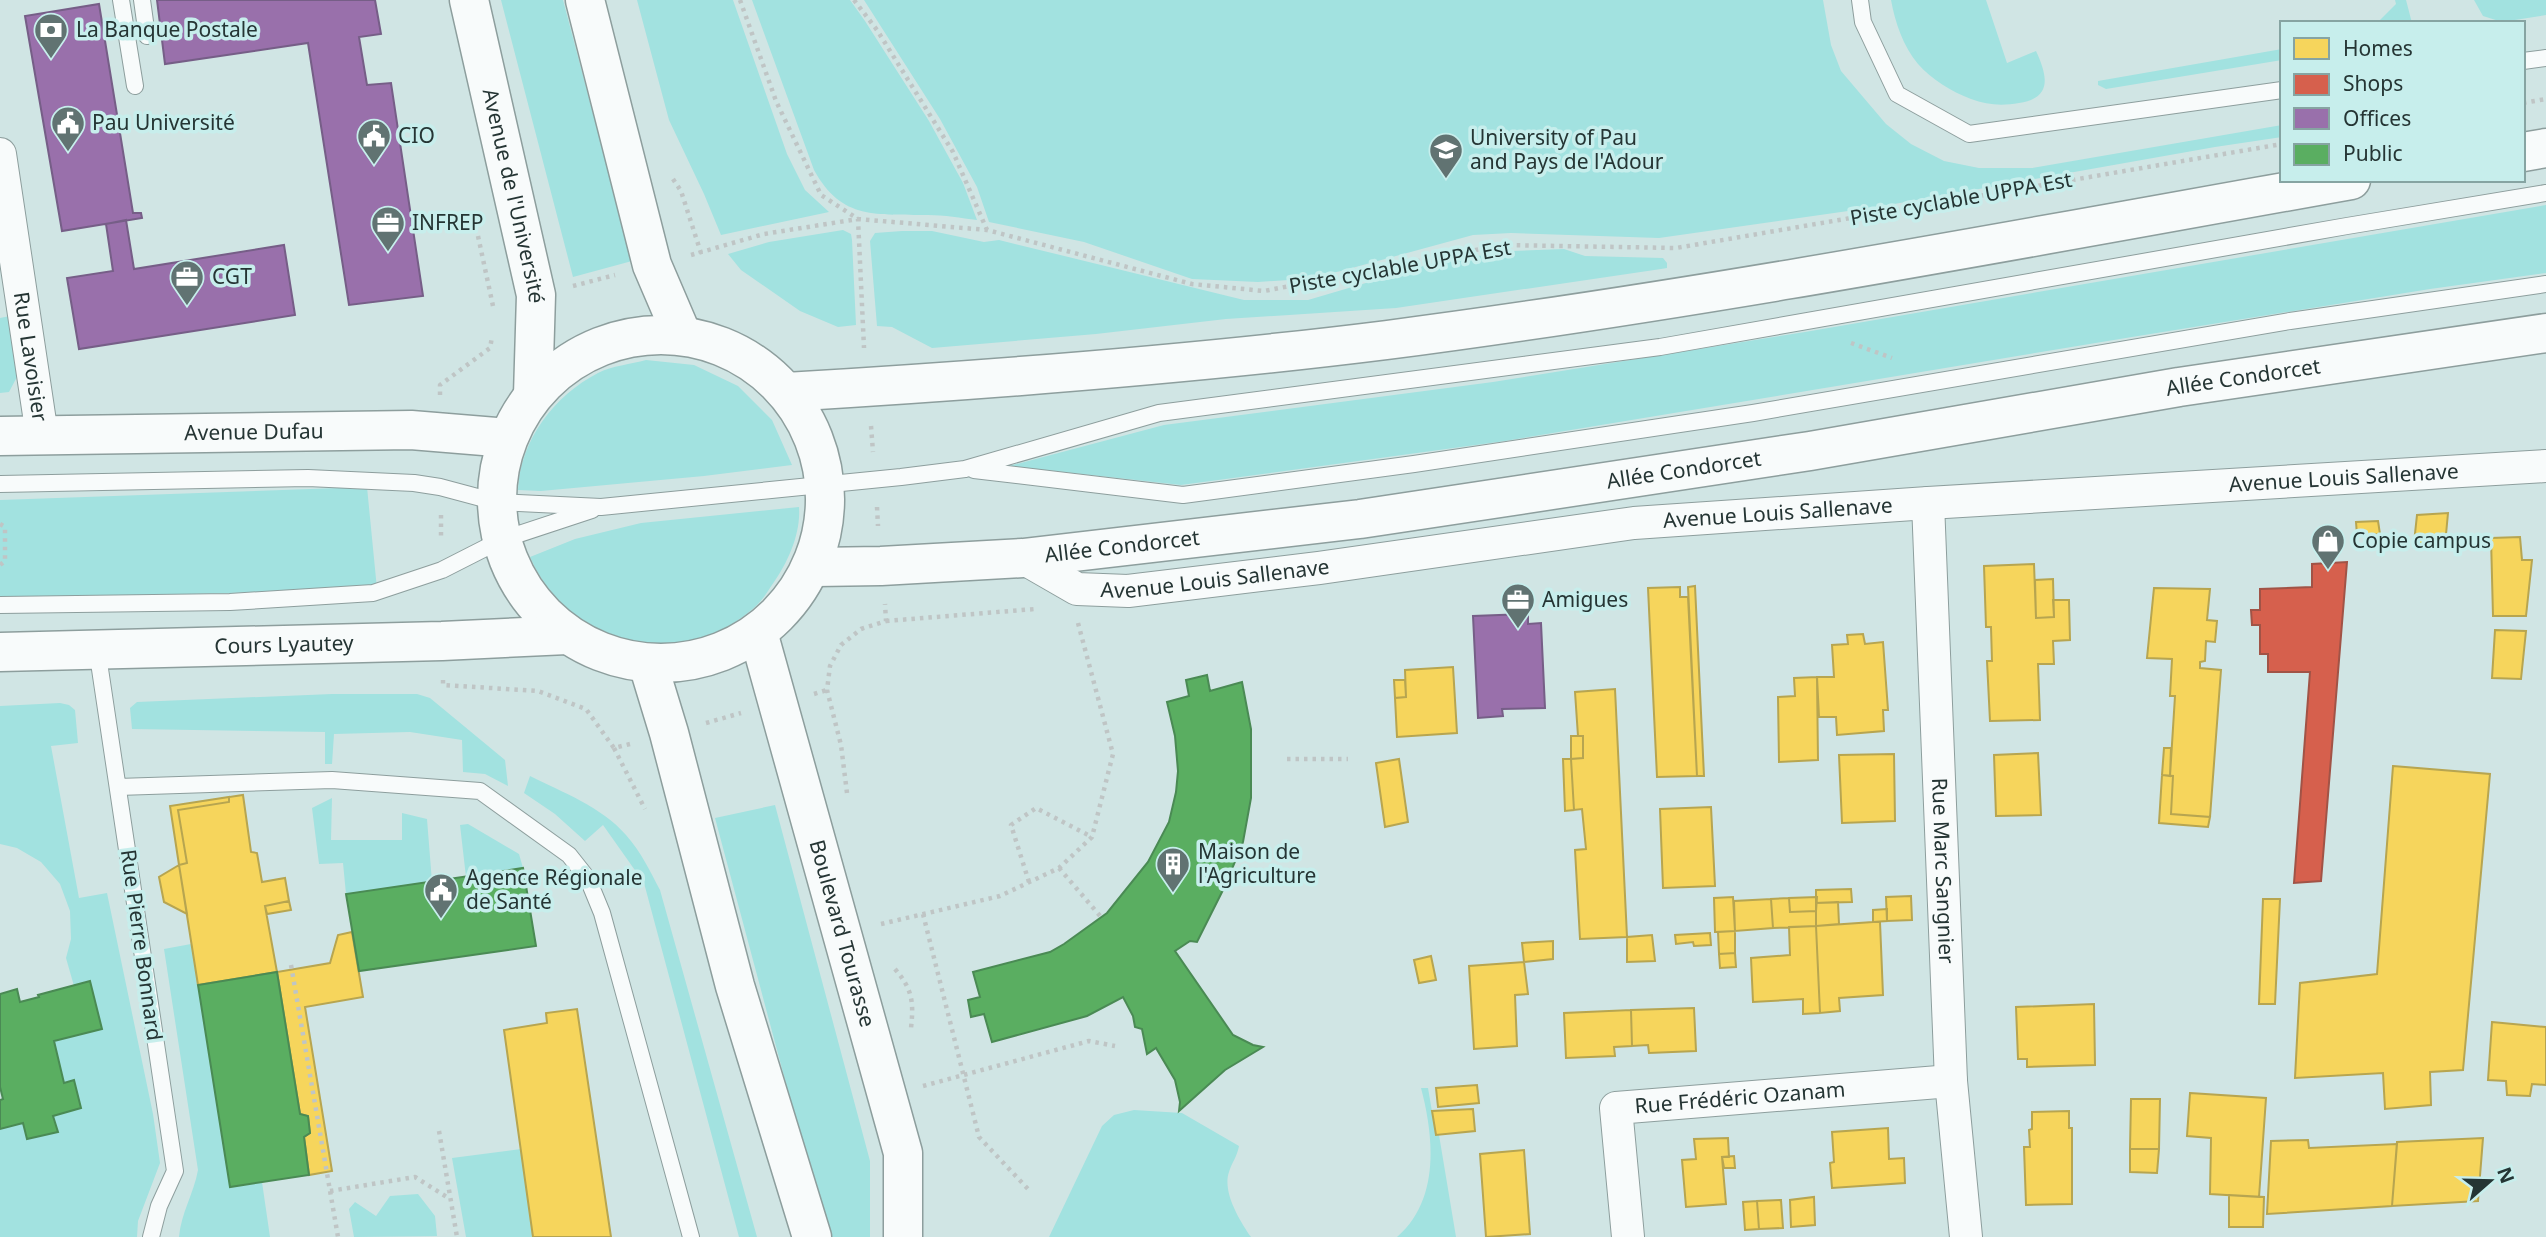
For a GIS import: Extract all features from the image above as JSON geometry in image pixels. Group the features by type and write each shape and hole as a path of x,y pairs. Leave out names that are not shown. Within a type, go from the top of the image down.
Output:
{"main road":[{"name":"Avenue de l'Université","path":"469,0 536,295 533,395"},
{"path":"585,0 652,265 682,335"},
{"path":"2525,152 2546,148"},
{"path":"786,392 1113,368 1386,340 1654,301 2339,182"},
{"name":"Allée Condorcet","path":"816,567 1023,558 1360,519 1810,451 2179,387 2546,333"},
{"path":"653,334 682,335 712,342 739,354 764,371 786,392 813,435 825,485 822,534 816,567 784,609 758,632 733,648 706,658 648,664 606,655 567,635 538,609 515,576 501,540 496,502 499,469 508,438 533,395 569,362 595,348 624,338 653,334"},
{"name":"Avenue Dufau","path":"0,436 411,430 508,438"},
{"name":"Boulevard Tourasse","path":"758,632 903,1153 902,1237"},
{"name":"Cours Lyautey","path":"0,652 442,641 567,635"},
{"path":"648,664 669,733 735,986 812,1237"}],"street":[{"name":"Rue Lavoisier","path":"0,154 42,435"},
{"name":"Avenue Louis Sallenave","path":"1023,558 1077,589 1128,591 1319,568 1634,523 2546,466"},
{"name":"Rue Marc Sangnier","path":"1928,503 1951,1081 1966,1237"},
{"name":"Rue Frédéric Ozanam","path":"1628,1237 1616,1108 1951,1081"}],"lane":[{"path":"121,0 135,86"},
{"path":"142,0 148,36"},
{"path":"1860,0 1863,22 1897,94 1969,134 2280,90"},
{"path":"2525,61 2546,58"},
{"path":"0,484 308,478 414,483 496,502 601,507 965,469 1159,413 1660,347 2546,193"},
{"path":"965,469 1183,495 1414,464 1726,417 2290,321 2546,284"},
{"path":"0,605 230,602 373,593 442,570 501,540 601,507"},
{"name":"Rue Pierre Bonnard","path":"97,649 175,1171 159,1206 151,1237"},
{"path":"118,787 332,780 480,791 569,855 587,878 602,913 691,1237"}],"path":[{"name":"Piste cyclable UPPA Est","path":"740,0 776,101 821,195 858,219 987,230 1192,284 1264,291 1501,245 1676,248 2280,144"},
{"path":"854,0 877,30 953,152 987,230"},
{"path":"2525,103 2546,99"},
{"path":"0,524 5,527 5,561 0,565"},
{"path":"886,621 1046,608"},
{"path":"877,925 1000,896 1059,868 1091,836 1113,754 1076,616"},
{"path":"614,748 626,774"},
{"path":"1287,759 1348,759"},
{"path":"1029,882 1011,825 1036,808 1091,836"},
{"path":"1059,868 1101,918"},
{"path":"923,914 979,1137 1028,1189"},
{"path":"291,965 338,1237"},
{"path":"910,1090 1088,1041 1115,1045"},
{"path":"439,1132 457,1237"},
{"path":"330,1191 415,1177 450,1199"}],"shaded area":[{"path":"501,0 563,0 632,261 573,277"},
{"path":"637,0 733,0 787,154 805,190 829,212 721,235 669,120"},
{"path":"752,0 850,0 929,121 963,183 977,220 877,214 849,206 836,198 814,170"},
{"path":"864,0 1823,0 1831,45 1841,71 1886,124 1911,144 1944,161 1979,168 2032,168 2280,125 2280,137 1883,206 1659,238 1511,233 1473,235 1341,271 1304,279 1258,282 1192,279 1084,242 989,222 977,187 940,119"},
{"path":"1891,0 1986,0 2007,63 2036,51 2045,78 2042,91 2030,100 2001,105 1977,101 1949,89 1929,75 1913,57 1900,34"},
{"path":"2395,0 2406,0 2411,21 2379,21 2396,4"},
{"path":"2474,0 2546,0 2546,15 2508,21 2483,16"},
{"path":"2280,49 2280,60 2106,89 2098,85 2098,81"},
{"path":"2546,205 2546,273 2132,337 1505,441 1181,485 1009,466 1164,425 1493,382 1805,332"},
{"path":"843,230 851,234 852,240 856,325 838,327 800,311 741,270 728,254 769,242"},
{"path":"932,231 984,242 999,240 1244,300 1308,300 1437,262 1512,251 1564,249 1585,256 1663,258 1667,268 1396,308 1226,319 1096,334 932,348 892,327 877,326 870,241 875,233"},
{"path":"10,316 18,375 9,392 0,393 0,318"},
{"path":"646,360 694,365 738,386 772,420 792,465 541,491 518,490 525,454 533,437 554,407 582,382 598,373"},
{"path":"367,487 377,589 0,599 0,500"},
{"path":"799,507 798,527 789,556 762,599 729,626 697,639 664,644 632,641 600,630 572,613 548,588 530,557 575,539 641,523"},
{"path":"332,694 417,694 430,698 505,760 508,786 485,774 463,772 462,740 410,732 334,734 332,764 325,764 325,732 132,729 130,708 137,702"},
{"path":"60,703 75,710 78,743 51,746 79,898 107,893 153,1114 160,1163 138,1221 137,1237 0,1237 0,1129 23,1123 27,1139 57,1132 53,1116 81,1108 74,1081 64,1083 54,1041 102,1028 90,982 74,986 66,958 71,939 70,911 60,884 41,862 17,848 0,844 0,706"},
{"path":"530,776 581,801 616,825 636,848 660,890 757,1237 739,1237 644,883 603,825 585,841 555,814 524,793"},
{"path":"332,798 331,840 402,840 402,813 427,819 432,882 346,894 343,863 319,864 312,808"},
{"path":"775,805 870,1161 870,1237 827,1237 715,818"},
{"path":"468,824 519,854 523,868 466,877 460,825"},
{"path":"191,944 230,1186 262,1182 270,1237 179,1237 198,1170 164,949"},
{"path":"1421,1088 1428,1088 1436,1135 1439,1135 1456,1237 1397,1237 1411,1222 1427,1187 1430,1167 1429,1127"},
{"path":"1134,1110 1182,1113 1239,1146 1229,1172 1228,1188 1237,1215 1251,1237 1049,1237 1102,1126 1114,1115"},
{"path":"521,1149 533,1237 466,1237 452,1158"},
{"path":"418,1194 435,1216 437,1236 354,1237 349,1209 355,1202 376,1216 390,1196"}],"building: Homes":[{"path":"2448,513 2445,545 2414,543 2417,515"},
{"path":"2378,521 2380,534 2357,535 2356,522"},
{"path":"2520,537 2522,560 2532,560 2526,616 2493,616 2491,538"},
{"path":"2034,564 2036,618 2054,617 2053,600 2069,600 2070,640 2053,641 2054,664 2038,664 2040,720 1990,721 1987,661 1992,661 1991,627 1986,627 1984,566"},
{"path":"2053,579 2054,617 2036,618 2035,580"},
{"path":"1695,586 1704,776 1697,776 1688,587"},
{"path":"1680,587 1680,597 1688,597 1697,776 1657,777 1648,588"},
{"path":"2154,588 2210,589 2207,620 2217,621 2215,642 2206,641 2205,661 2200,662 2200,668 2221,670 2210,817 2171,814 2173,776 2170,776 2175,696 2170,696 2172,659 2147,658"},
{"path":"2495,630 2526,631 2521,679 2492,678"},
{"path":"1863,634 1865,644 1883,642 1888,710 1883,710 1884,731 1837,735 1836,717 1819,717 1817,677 1834,677 1832,645 1848,644 1847,635"},
{"path":"1453,667 1457,733 1397,737 1395,698 1406,697 1405,670"},
{"path":"1817,677 1818,760 1779,762 1778,697 1795,696 1794,678"},
{"path":"1394,680 1405,680 1406,697 1395,698"},
{"path":"1615,689 1627,937 1580,939 1575,850 1586,849 1582,809 1574,810 1571,759 1583,758 1583,736 1578,736 1575,692"},
{"path":"1571,736 1583,736 1583,758 1571,759"},
{"path":"2164,748 2171,748 2170,776 2162,775"},
{"path":"2038,753 2041,815 1996,816 1994,755"},
{"path":"1894,754 1895,821 1842,823 1839,755"},
{"path":"1399,759 1408,822 1385,827 1376,763"},
{"path":"1563,759 1571,759 1574,810 1565,811"},
{"path":"2393,766 2490,774 2463,1070 2430,1072 2431,1105 2385,1109 2383,1073 2295,1078 2300,983 2377,974"},
{"path":"2162,775 2173,776 2171,814 2210,817 2208,827 2159,823"},
{"path":"243,795 251,852 257,853 262,882 285,878 289,901 265,906 277,972 198,985 179,865 187,863 178,810 229,802 229,797"},
{"path":"229,797 229,802 178,810 187,863 179,865 170,806"},
{"path":"1711,807 1715,886 1663,888 1660,809"},
{"path":"179,865 187,914 164,902 159,877"},
{"path":"1851,889 1852,902 1816,903 1816,890"},
{"path":"1911,896 1912,920 1887,921 1886,897"},
{"path":"1733,897 1735,931 1715,932 1714,898"},
{"path":"1817,897 1816,911 1790,912 1789,898"},
{"path":"1789,898 1790,912 1816,911 1816,926 1773,928 1771,899"},
{"path":"1771,899 1773,928 1735,931 1734,901"},
{"path":"2263,899 2280,899 2275,1004 2259,1004"},
{"path":"289,901 291,910 267,914 265,906"},
{"path":"1838,902 1839,924 1816,926 1816,903"},
{"path":"1887,909 1887,921 1873,922 1873,910"},
{"path":"1880,922 1883,995 1839,998 1840,1011 1820,1013 1816,926"},
{"path":"1816,926 1820,1013 1803,1014 1803,999 1753,1002 1751,958 1790,955 1789,927"},
{"path":"1735,931 1735,953 1719,954 1718,932"},
{"path":"352,932 363,997 305,1007 332,1171 309,1175 304,1137 310,1133 308,1116 300,1114 277,972 330,963 338,935"},
{"path":"1710,933 1711,945 1694,946 1693,942 1676,944 1675,935"},
{"path":"1652,935 1655,961 1627,962 1627,937"},
{"path":"1553,941 1553,959 1524,962 1522,943"},
{"path":"1735,953 1736,967 1720,968 1719,954"},
{"path":"1431,956 1436,980 1419,983 1414,960"},
{"path":"1524,962 1528,994 1515,995 1517,1046 1474,1049 1469,966"},
{"path":"2094,1004 2095,1065 2027,1067 2027,1059 2018,1059 2016,1007"},
{"path":"1694,1008 1696,1051 1649,1053 1648,1045 1632,1046 1631,1010"},
{"path":"577,1009 611,1237 533,1237 504,1030 547,1023 546,1013"},
{"path":"1631,1010 1632,1046 1614,1047 1615,1056 1566,1058 1564,1013"},
{"path":"2492,1022 2546,1027 2546,1085 2532,1084 2530,1096 2507,1095 2506,1081 2488,1080"},
{"path":"1477,1085 1479,1103 1438,1107 1436,1088"},
{"path":"2190,1093 2266,1098 2259,1197 2210,1194 2211,1138 2187,1136"},
{"path":"2131,1099 2160,1099 2159,1149 2130,1149"},
{"path":"1473,1109 1475,1131 1436,1135 1432,1111"},
{"path":"2069,1111 2069,1128 2072,1128 2072,1204 2026,1205 2024,1147 2030,1147 2032,1112"},
{"path":"1888,1128 1889,1159 1904,1158 1905,1183 1832,1188 1832,1132"},
{"path":"1728,1138 1729,1157 1722,1157 1726,1204 1686,1207 1682,1160 1696,1159 1694,1139"},
{"path":"2483,1138 2478,1201 2392,1206 2397,1142"},
{"path":"2308,1140 2309,1148 2397,1144 2392,1206 2267,1214 2271,1141"},
{"path":"2130,1149 2159,1149 2157,1173 2130,1172"},
{"path":"1524,1150 1530,1234 1486,1237 1480,1154"},
{"path":"1734,1156 1735,1168 1724,1168 1722,1157"},
{"path":"2229,1195 2264,1197 2263,1227 2229,1227"},
{"path":"1814,1197 1815,1225 1791,1227 1790,1200"},
{"path":"1781,1200 1783,1228 1759,1229 1757,1201"},
{"path":"1757,1201 1759,1229 1745,1230 1743,1202"}],"building: Shops":[{"path":"2347,562 2321,881 2294,883 2310,672 2268,672 2268,654 2260,654 2260,625 2252,625 2251,610 2260,610 2260,589 2312,587 2312,564"}],"building: Offices":[{"path":"157,0 375,0 381,34 359,37 367,85 391,83 423,296 349,305 308,43 165,64"},
{"path":"99,4 133,213 141,213 142,218 62,231 25,16"},
{"path":"126,220 134,269 284,245 295,315 79,349 67,278 113,271 106,224"},
{"path":"1528,614 1528,624 1541,623 1545,708 1502,709 1503,716 1478,718 1473,616"}],"building: Public":[{"name":"Maison de l'Agriculture","path":"1207,675 1210,691 1242,682 1251,729 1251,798 1243,842 1225,886 1197,942 1190,941 1175,951 1233,1035 1263,1047 1225,1070 1179,1111 1180,1102 1175,1080 1156,1048 1147,1054 1142,1029 1135,1027 1133,1016 1123,997 1087,1016 992,1042 984,1014 971,1017 968,1000 980,997 973,972 1050,952 1064,944 1107,913 1148,862 1169,822 1176,792 1178,771 1175,736 1167,702 1189,696 1186,680"},
{"path":"523,868 536,946 359,971 346,894"},
{"path":"277,972 300,1114 308,1116 310,1133 304,1137 309,1175 230,1187 198,985"},
{"path":"90,981 102,1029 54,1041 64,1083 74,1080 81,1108 53,1116 58,1132 27,1139 23,1123 0,1129 0,1100 3,1099 0,1087 0,994 17,989 20,1002"}],"place":[{"name":"La Banque Postale","path":"51,60"},
{"name":"Pau Université","path":"68,153"},
{"name":"CIO","path":"374,166"},
{"name":"University of Pau and Pays de l'Adour","path":"1446,180"},
{"name":"INFREP","path":"388,253"},
{"name":"CGT","path":"187,307"},
{"name":"Copie campus","path":"2328,571"},
{"name":"Amigues","path":"1518,630"},
{"name":"Maison de l'Agriculture","path":"1173,894"},
{"name":"Agence Régionale de Santé","path":"441,920"}]}
